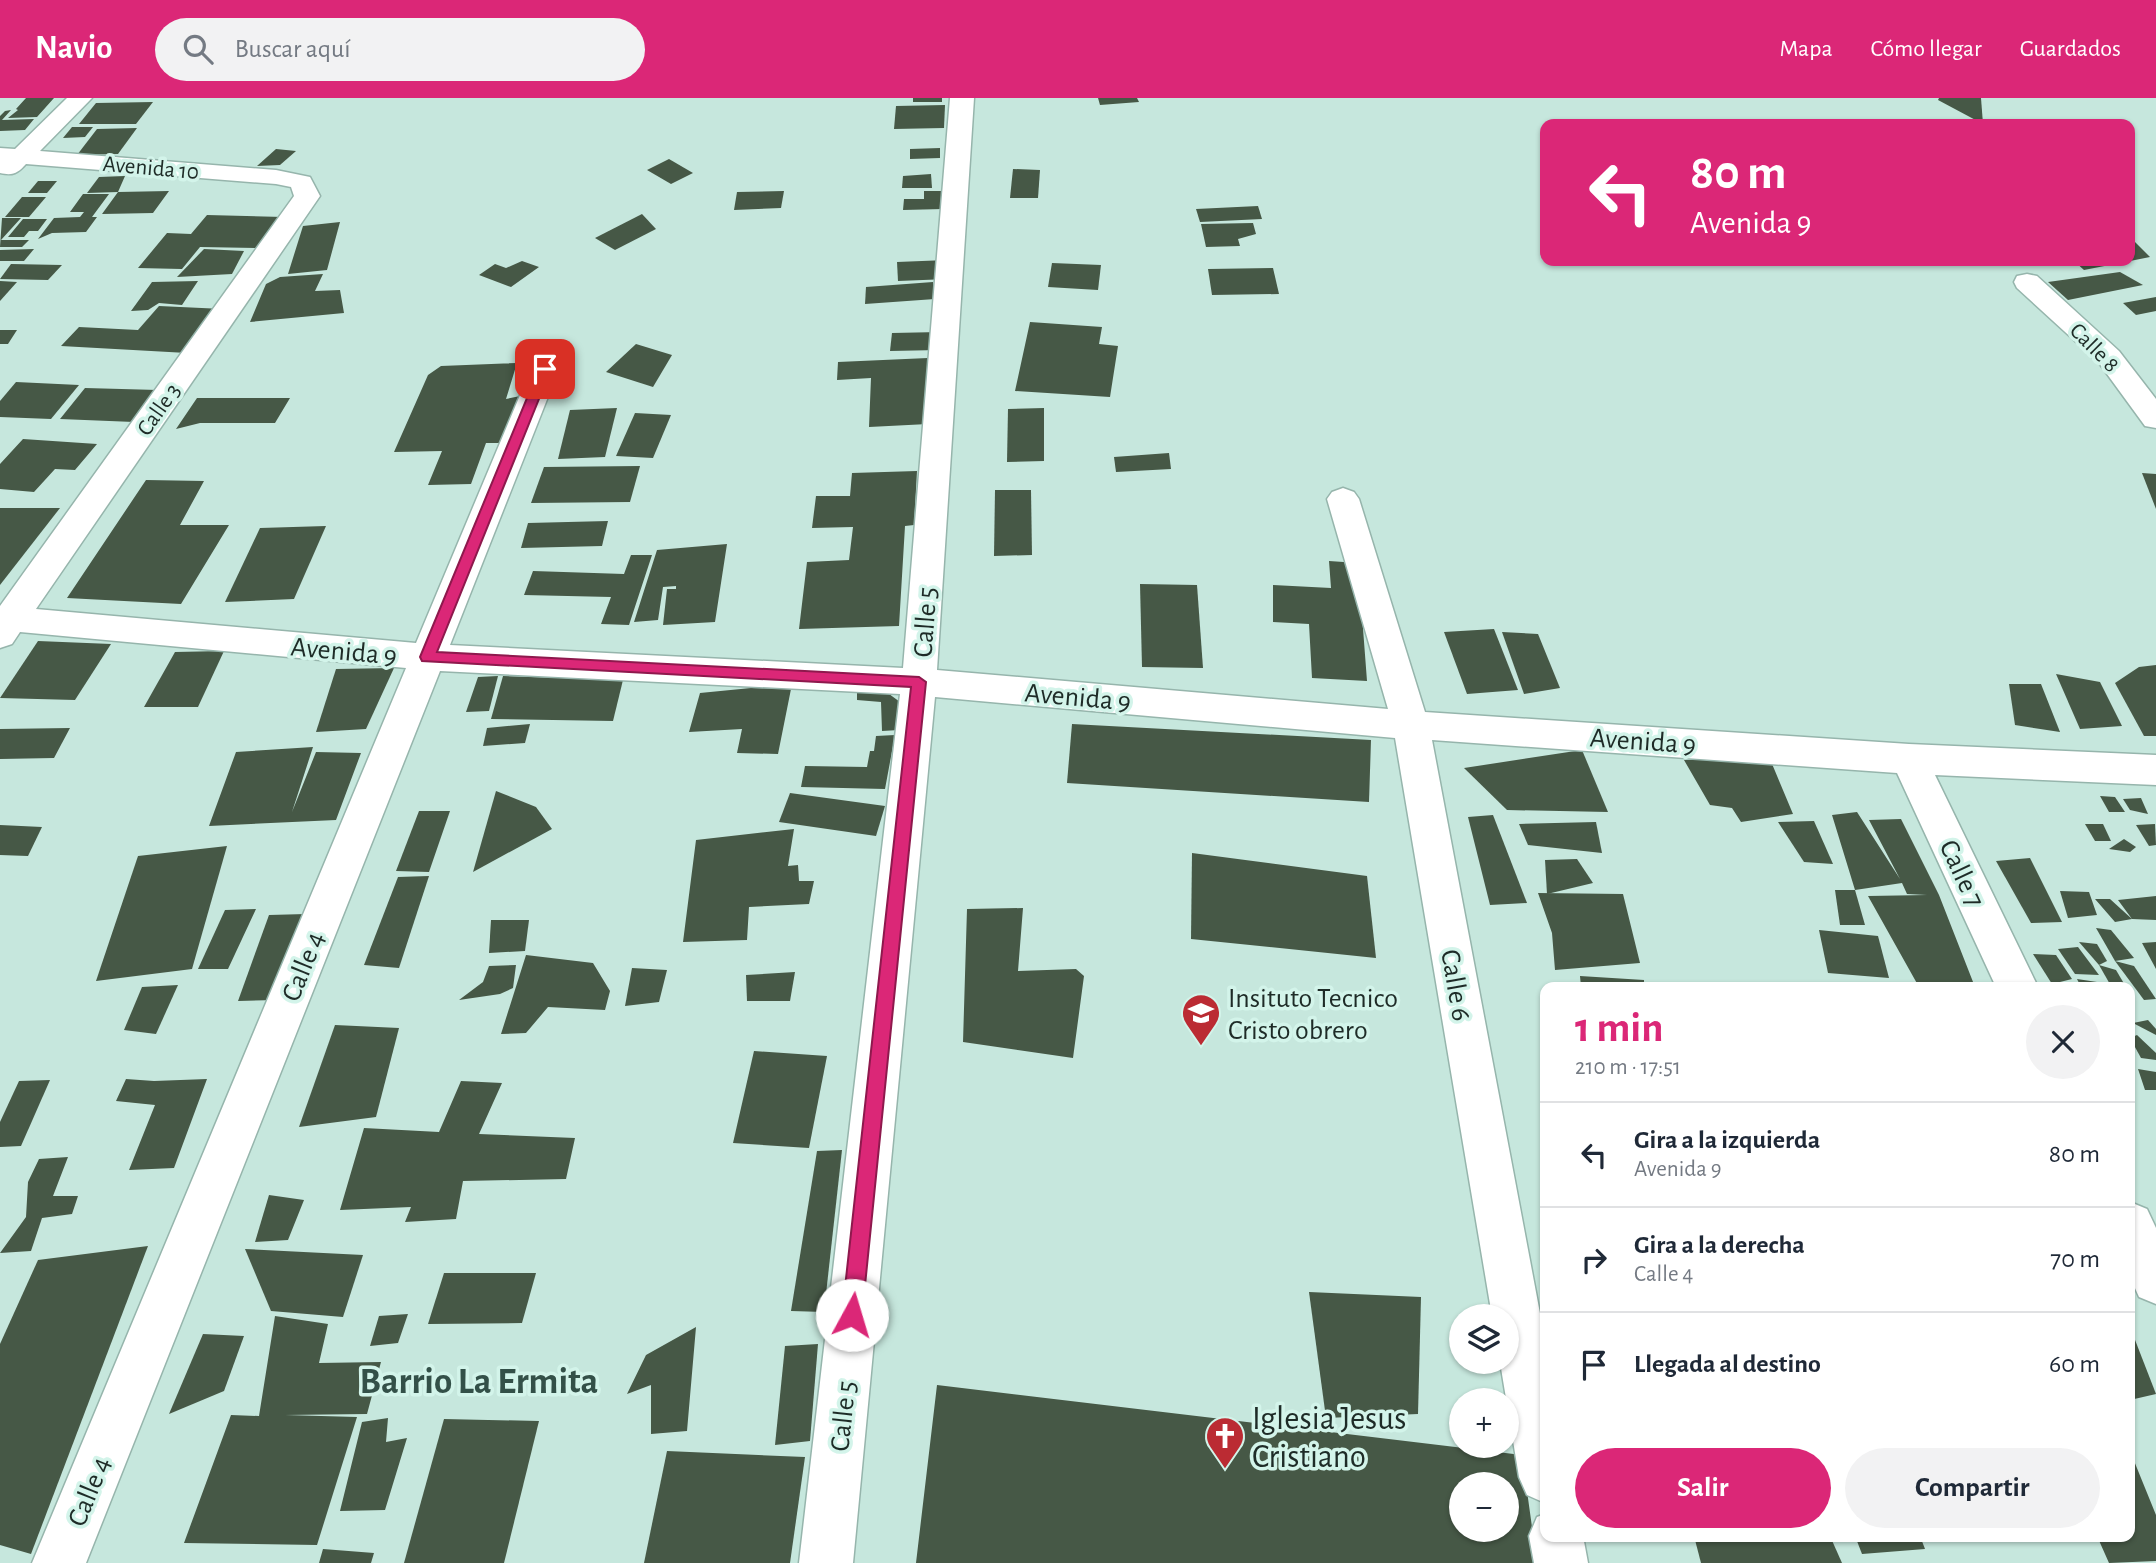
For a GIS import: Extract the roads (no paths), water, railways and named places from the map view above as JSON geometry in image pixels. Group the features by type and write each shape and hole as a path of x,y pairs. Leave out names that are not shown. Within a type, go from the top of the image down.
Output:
{"street":[{"path":"0,177 10,156 80,98"},
{"name":"Calle 5","path":"826,1563 919,682 962,98"},
{"name":"Avenida 10","path":"10,156 276,177 301,182"},
{"name":"Calle 3","path":"4,624 307,196 301,182"},
{"name":"Calle 8","path":"2026,282 2109,357 2156,419"},
{"name":"Calle 4","path":"59,1563 545,369"},
{"name":"Calle 6","path":"1343,499 1411,725 1540,1449"},
{"name":"Avenida 9","path":"4,624 428,657 919,682 1411,725 1909,758 2156,770"},
{"name":"Calle 7","path":"1909,758 2015,982"},
{"path":"2135,1236 2156,1280"},
{"path":"1557,1542 1561,1563"}],"place":[{"name":"Insituto Tecnico Cristo obrero","path":"1201,1047"},
{"name":"Iglesia Jesus Cristiano","path":"1225,1470"}],"district":[{"name":"Barrio La Ermita","path":"479,1380"}]}
